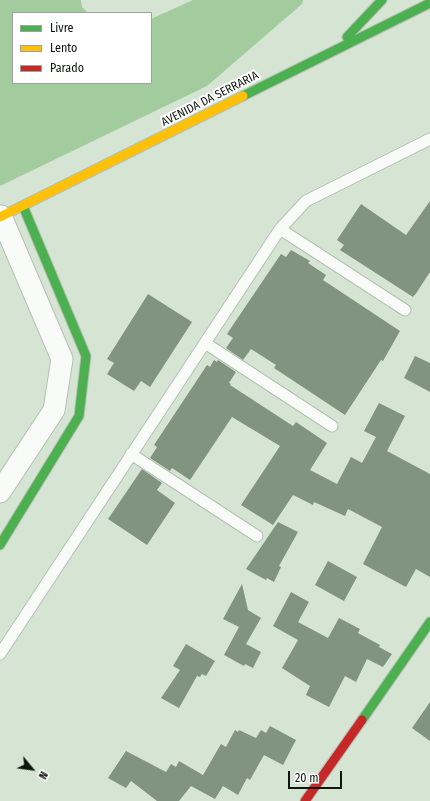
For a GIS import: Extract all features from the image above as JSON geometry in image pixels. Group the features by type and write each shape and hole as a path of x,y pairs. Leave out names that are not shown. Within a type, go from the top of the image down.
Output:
{"street":[{"path":"335,50 382,0"},
{"name":"AVENIDA DA SERRARIA","path":"0,216 23,206 430,3"},
{"path":"0,545 79,416 86,356 23,206"},
{"path":"0,216 62,359 54,410 0,492"},
{"path":"305,801 428,629"}],"lane":[{"path":"0,654 280,229 306,201 430,138"},
{"path":"280,229 405,310"},
{"path":"205,343 332,426"},
{"path":"132,454 258,536"}],"green space":[{"path":"0,0 81,0 82,7 87,12 12,12 12,84 152,84 152,19 193,0 303,0 302,4 207,86 0,186"}],"building":[{"path":"430,201 430,272 413,297 340,250 344,245 337,240 361,204 406,235"},
{"path":"291,250 310,261 308,263 326,275 323,280 400,331 383,361 381,360 345,415 274,368 276,365 251,349 243,360 226,348 233,338 227,334 281,254 286,257"},
{"path":"148,294 192,322 150,387 141,381 134,391 107,374 114,363 107,359"},
{"path":"415,356 430,363 430,392 404,378"},
{"path":"214,360 217,362 218,360 236,372 229,383 231,384 230,385 293,426 296,422 327,443 310,470 337,484 351,457 362,463 376,437 364,431 379,403 405,416 387,451 430,474 430,577 416,569 406,587 363,564 382,527 348,509 345,516 314,502 313,505 293,495 273,525 241,505 280,446 232,417 190,480 172,468 170,471 150,458 157,447 154,445 207,365 210,367"},
{"path":"142,469 162,483 157,490 175,503 147,545 108,519"},
{"path":"278,522 298,532 279,566 281,567 274,582 267,578 266,580 246,569"},
{"path":"328,561 357,577 344,601 315,585"},
{"path":"242,584 248,610 261,618 246,644 261,652 253,668 245,664 244,666 224,655 239,627 223,619"},
{"path":"291,592 309,602 298,622 328,638 339,618 360,629 358,633 380,645 379,647 392,654 383,667 367,659 356,682 345,676 329,707 306,695 310,686 282,668 298,640 273,626"},
{"path":"186,644 215,661 206,676 202,674 200,677 197,676 179,708 161,698 180,670 173,666"},
{"path":"430,702 430,741 412,728"},
{"path":"270,726 296,740 283,765 264,755 250,780 247,778 238,795 223,786 215,799 191,786 179,801 157,801 131,781 126,788 108,778 126,751 166,772 171,764 176,767 179,761 203,775 221,744 226,747 235,730 238,732 239,730 256,738 261,730 266,733"}],"traffic: fast":[{"path":"347,37 382,0"},
{"path":"243,96 430,3"},
{"path":"0,545 79,416 86,356 23,206"},
{"path":"362,720 430,622"}],"traffic: slow":[{"path":"0,217 243,96"}],"traffic: jam":[{"path":"305,801 362,720"}]}
